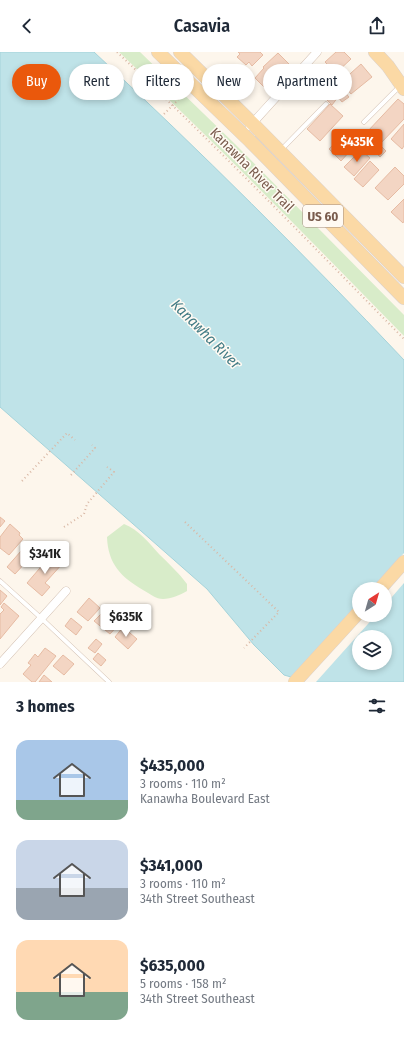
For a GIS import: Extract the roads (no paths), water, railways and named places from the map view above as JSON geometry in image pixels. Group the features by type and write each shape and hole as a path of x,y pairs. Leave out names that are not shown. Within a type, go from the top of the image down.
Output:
{"main road":[{"name":"US 60","path":"158,52 243,134 404,298"},
{"name":"US 60","path":"180,52 404,277"},
{"path":"375,52 403,83"},
{"path":"386,582 404,562"},
{"path":"295,682 352,620"}],"street":[{"path":"243,134 317,52"},
{"path":"0,664 66,591"}],"lane":[{"path":"364,122 403,83"},
{"path":"280,152 326,104"},
{"path":"0,581 42,618 109,682"}],"water":[{"name":"Kanawha River","path":"0,52 94,52 107,64 69,64 69,100 124,100 124,80 132,88 132,100 145,100 173,127 251,203 404,360 404,682 296,682 291,677 284,675 254,645 207,589 0,407"}]}
